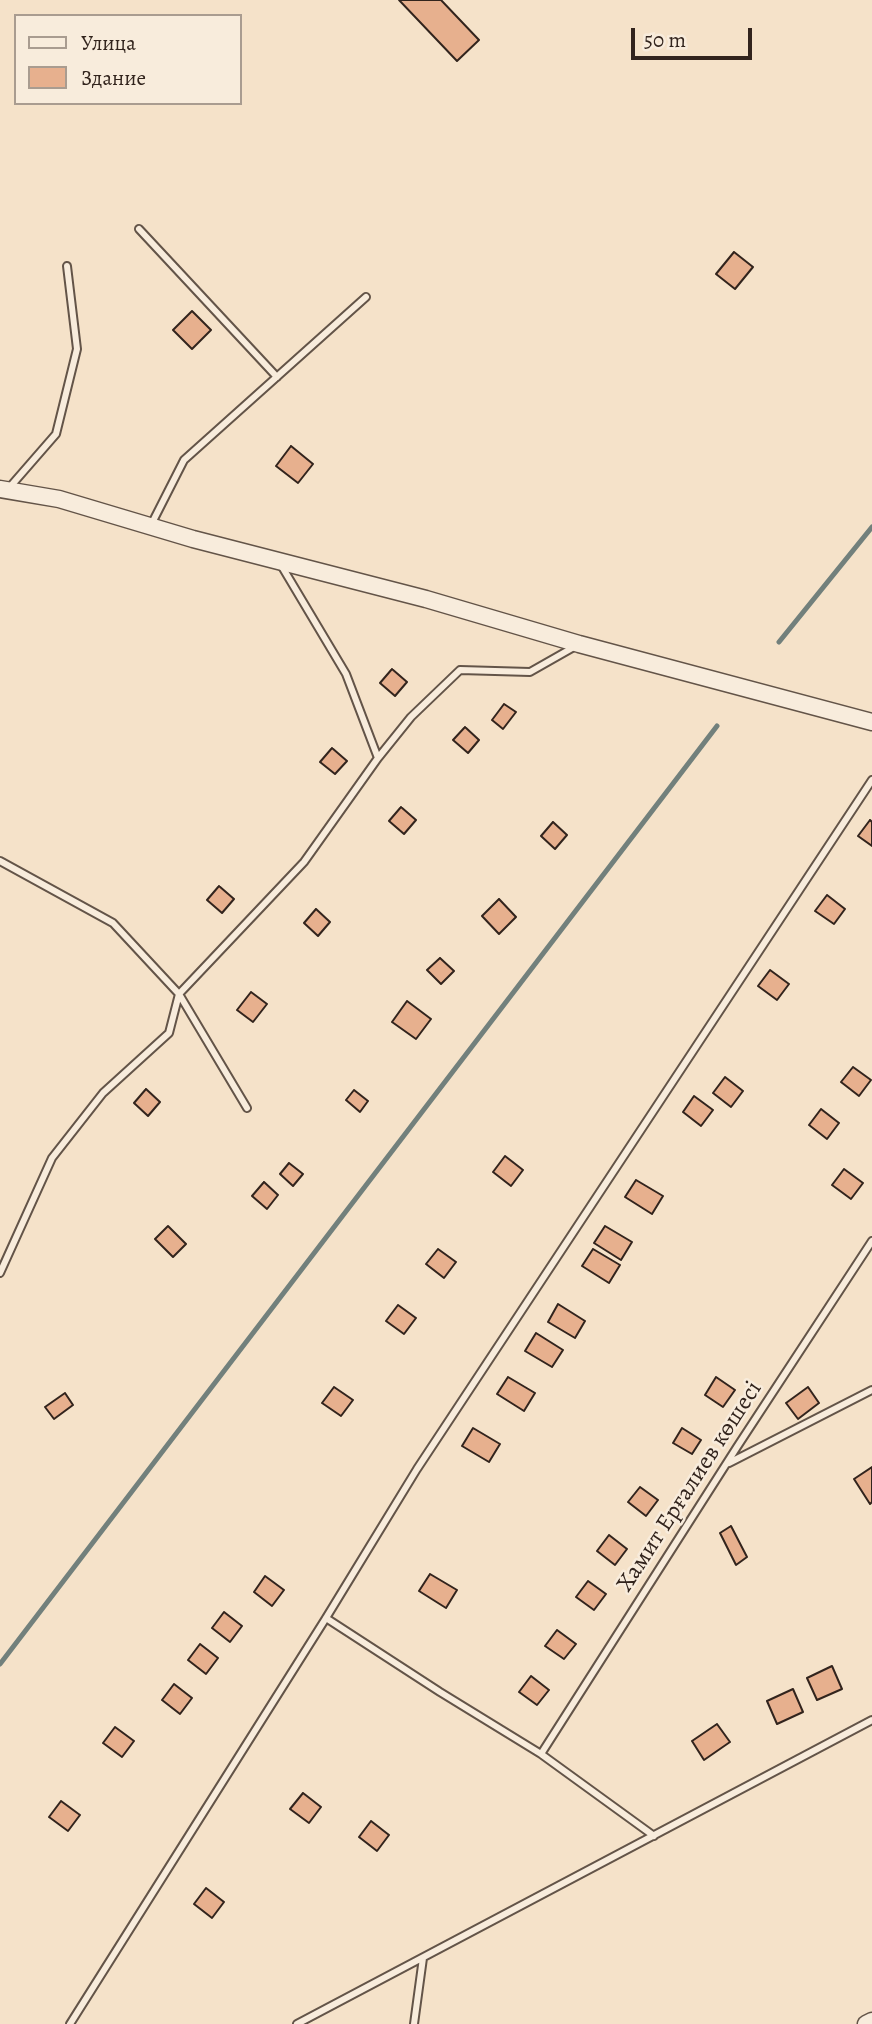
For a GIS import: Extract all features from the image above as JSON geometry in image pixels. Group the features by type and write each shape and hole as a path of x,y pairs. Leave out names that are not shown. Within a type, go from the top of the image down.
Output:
{"street":[{"path":"4,489 59,499 278,561 426,599 579,644 872,722"},
{"path":"866,2024 872,2021"}],"lane":[{"path":"139,229 277,377"},
{"path":"4,489 56,434 77,349 67,265"},
{"path":"150,526 184,460 366,297"},
{"path":"278,561 346,674 378,758"},
{"path":"0,1273 52,1158 103,1093 169,1033 179,994 304,862 378,758 411,717 460,670 530,672 579,644"},
{"path":"70,2024 417,1469 872,780"},
{"path":"0,862 113,923 179,994 247,1108"},
{"name":"Хамит Ерғалиев көшесі","path":"541,1754 872,1241"},
{"path":"727,1464 872,1390"},
{"path":"326,1618 541,1754 654,1836"},
{"path":"297,2024 872,1720"},
{"path":"414,2024 423,1958"}],"building":[{"path":"399,0 441,0 479,40 457,61"},
{"path":"734,252 753,267 735,289 716,274"},
{"path":"192,311 211,330 192,349 173,330"},
{"path":"291,446 313,464 298,483 276,466"},
{"path":"392,669 407,682 395,696 380,683"},
{"path":"504,704 516,712 503,729 492,720"},
{"path":"465,727 479,740 468,753 453,740"},
{"path":"332,748 347,761 335,774 320,762"},
{"path":"401,807 416,820 404,834 389,821"},
{"path":"870,820 872,822 872,846 858,836"},
{"path":"553,822 567,835 555,849 541,836"},
{"path":"219,886 234,899 222,913 207,900"},
{"path":"827,895 845,909 834,924 815,911"},
{"path":"499,899 516,917 499,934 482,916"},
{"path":"316,909 330,922 318,936 304,923"},
{"path":"440,958 454,971 441,984 427,970"},
{"path":"770,970 789,984 777,1000 758,986"},
{"path":"251,992 267,1004 253,1022 237,1010"},
{"path":"407,1001 431,1019 416,1039 392,1022"},
{"path":"853,1067 871,1080 859,1096 841,1082"},
{"path":"725,1077 743,1091 731,1107 713,1093"},
{"path":"146,1089 160,1102 148,1116 134,1103"},
{"path":"354,1090 368,1101 360,1112 346,1100"},
{"path":"694,1096 713,1110 701,1126 683,1112"},
{"path":"821,1109 839,1123 827,1139 809,1125"},
{"path":"505,1156 523,1170 511,1186 493,1172"},
{"path":"289,1163 303,1174 293,1186 280,1174"},
{"path":"844,1169 863,1183 851,1199 832,1185"},
{"path":"636,1180 663,1196 652,1214 625,1197"},
{"path":"264,1182 278,1195 267,1209 252,1196"},
{"path":"168,1226 186,1244 173,1257 155,1239"},
{"path":"605,1226 632,1242 621,1260 594,1243"},
{"path":"438,1249 456,1262 444,1278 426,1264"},
{"path":"593,1249 620,1265 609,1283 582,1266"},
{"path":"558,1304 585,1321 575,1338 548,1322"},
{"path":"398,1305 416,1318 404,1334 386,1321"},
{"path":"536,1333 563,1350 552,1367 525,1351"},
{"path":"508,1377 535,1393 524,1411 497,1394"},
{"path":"716,1377 735,1390 723,1407 705,1395"},
{"path":"334,1387 353,1400 341,1416 322,1403"},
{"path":"808,1387 819,1403 798,1419 786,1403"},
{"path":"65,1393 73,1405 54,1419 45,1407"},
{"path":"473,1428 500,1444 489,1462 462,1446"},
{"path":"682,1428 701,1440 692,1454 673,1443"},
{"path":"872,1467 872,1502 870,1504 854,1479"},
{"path":"640,1487 658,1500 646,1516 628,1502"},
{"path":"731,1526 747,1557 736,1565 720,1533"},
{"path":"609,1535 627,1549 615,1565 597,1551"},
{"path":"430,1574 457,1590 446,1608 419,1591"},
{"path":"265,1576 284,1590 272,1606 254,1592"},
{"path":"588,1581 606,1594 594,1610 576,1597"},
{"path":"224,1612 242,1626 230,1642 212,1628"},
{"path":"557,1630 576,1644 564,1659 545,1646"},
{"path":"200,1644 218,1658 206,1674 188,1660"},
{"path":"832,1666 842,1689 817,1700 807,1678"},
{"path":"531,1676 549,1690 537,1705 519,1692"},
{"path":"174,1684 192,1698 180,1714 162,1700"},
{"path":"793,1689 803,1712 777,1724 767,1701"},
{"path":"717,1724 730,1742 704,1760 692,1741"},
{"path":"115,1727 134,1741 122,1757 103,1743"},
{"path":"303,1793 321,1807 309,1823 290,1809"},
{"path":"61,1801 80,1815 68,1831 49,1817"},
{"path":"371,1821 389,1835 377,1851 359,1837"},
{"path":"206,1888 224,1902 212,1918 194,1904"}],"waterway":[{"path":"779,642 872,527"},
{"path":"0,1664 717,726"}]}
